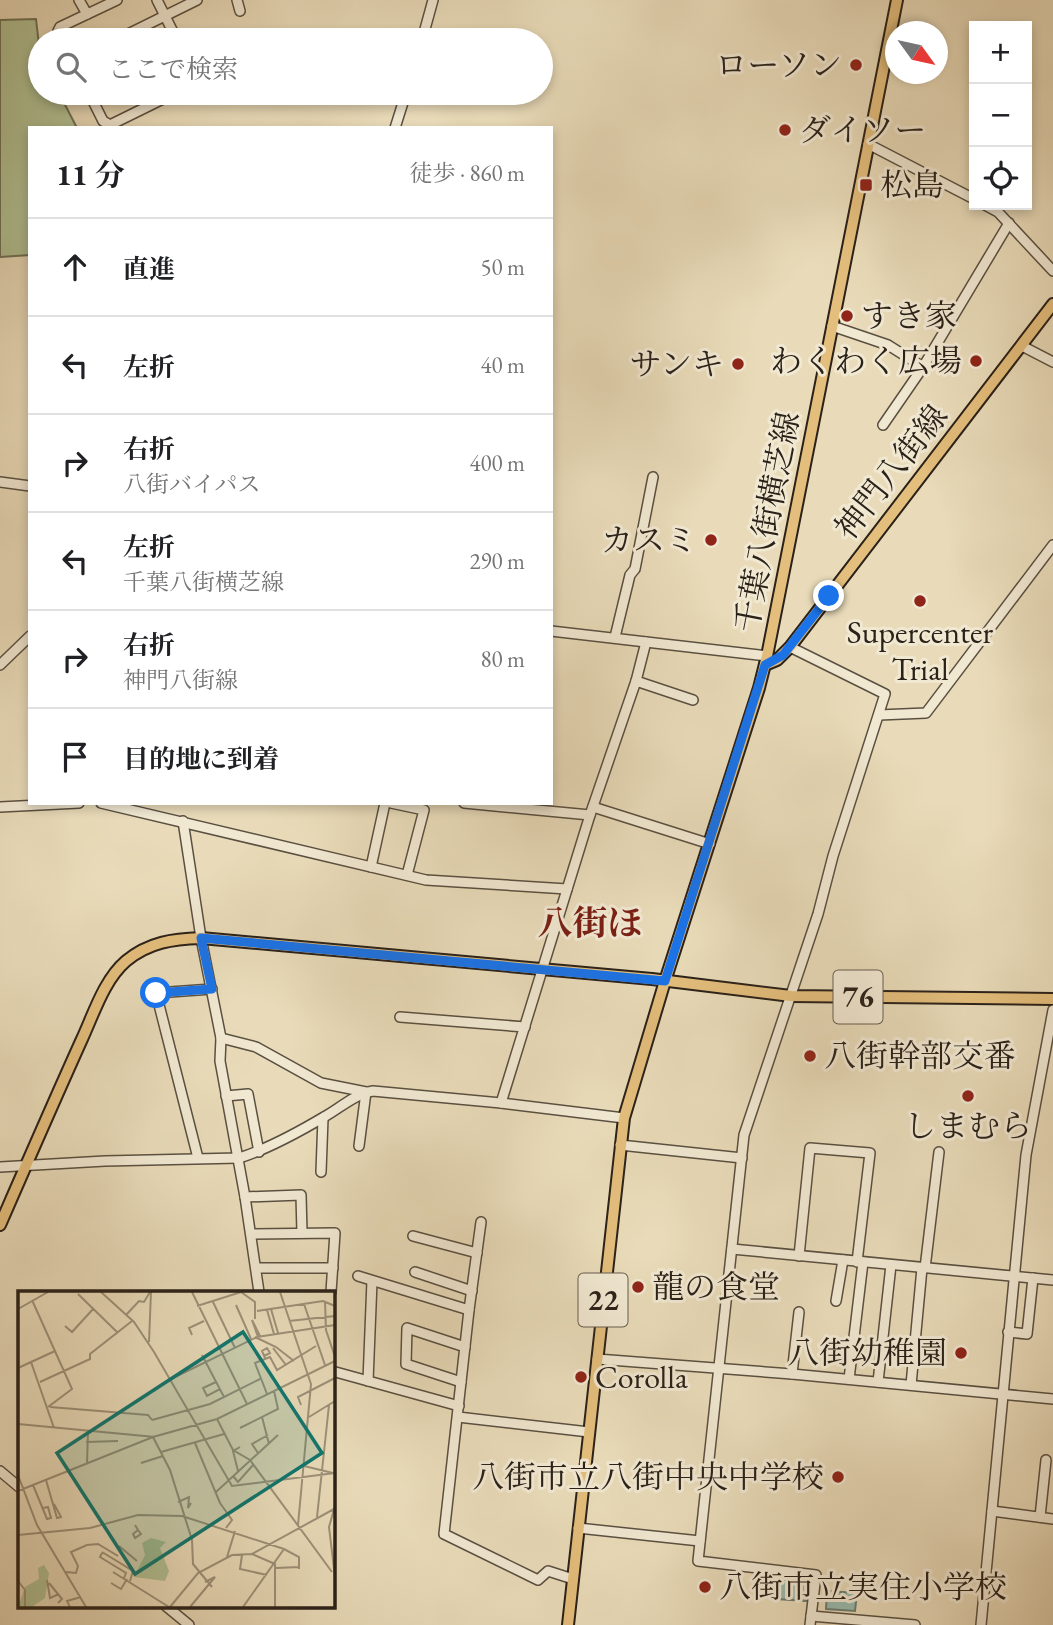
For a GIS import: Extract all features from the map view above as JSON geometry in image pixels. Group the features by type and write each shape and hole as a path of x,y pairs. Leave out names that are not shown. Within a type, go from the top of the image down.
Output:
{"main road":[{"name":"千葉八街横芝線","path":"568,1625 624,1118 766,661 897,0"},
{"name":"神門八街線","path":"766,661 776,660 790,647 1053,304"},
{"name":"76","path":"0,1225 69,1067 114,974 126,961 154,944 171,939 201,938 543,969 791,996 1053,999"}],"street":[{"path":"79,0 87,14"},
{"path":"60,28 117,0"},
{"path":"157,0 171,28"},
{"path":"140,28 197,0"},
{"path":"237,0 240,11"},
{"path":"425,28 433,0"},
{"path":"96,105 103,121 110,125 151,105"},
{"path":"395,126 401,105"},
{"path":"868,144 969,196"},
{"path":"994,210 1053,271"},
{"path":"883,425 923,367 1009,223"},
{"path":"832,326 888,345 923,367"},
{"path":"1022,346 1053,362"},
{"path":"615,637 630,575 635,569 653,477"},
{"path":"0,482 28,486"},
{"path":"879,715 926,713 1053,545"},
{"path":"553,631 615,637 766,661"},
{"path":"0,665 28,638"},
{"path":"501,1103 567,889 636,681 646,642"},
{"path":"790,647 886,694 791,996 744,1135 698,1561 816,1575 811,1620 915,1625"},
{"path":"636,681 693,700"},
{"path":"0,807 40,805"},
{"path":"110,805 426,880 567,889"},
{"path":"371,867 385,805"},
{"path":"400,805 424,810 407,875"},
{"path":"496,805 592,811 710,844"},
{"path":"183,821 201,938 221,1038 220,1061 239,1158 259,1291"},
{"path":"198,1158 156,993 212,989"},
{"path":"981,1625 1026,1155 1053,1010"},
{"path":"400,1017 525,1027"},
{"path":"221,1038 256,1047 321,1083 366,1092 501,1103 624,1118"},
{"path":"0,1167 239,1158 259,1152 366,1092"},
{"path":"359,1146 366,1092"},
{"path":"226,1096 248,1094 259,1152"},
{"path":"321,1172 323,1118"},
{"path":"620,1145 742,1158"},
{"path":"799,1256 810,1148 870,1153 849,1379"},
{"path":"911,1385 939,1152"},
{"path":"245,1197 301,1195 302,1233"},
{"path":"481,1222 444,1534 538,1580 548,1571 573,1579"},
{"path":"251,1234 335,1233 331,1291"},
{"path":"412,1236 477,1253"},
{"path":"732,1248 1053,1280"},
{"path":"836,1301 843,1260"},
{"path":"878,1382 891,1265"},
{"path":"256,1268 333,1268"},
{"path":"415,1272 472,1291"},
{"path":"358,1276 469,1310"},
{"path":"1008,1332 1027,1334 1033,1278"},
{"path":"368,1381 372,1281"},
{"path":"792,1374 799,1312"},
{"path":"461,1382 406,1364 407,1328 465,1347"},
{"path":"597,1359 1053,1399"},
{"path":"334,1372 458,1406"},
{"path":"458,1417 589,1432"},
{"path":"1040,1517 1045,1460"},
{"path":"0,1471 18,1486"},
{"path":"992,1511 1053,1519"},
{"path":"578,1528 700,1541"},
{"path":"168,1608 189,1625"}],"green space":[{"path":"36,19 37,28 28,28 28,105 65,105 76,126 28,126 28,255 0,257 0,20"}],"water":[{"path":"779,1579 807,1582 806,1601 777,1599"},
{"path":"827,1591 857,1593 855,1611 826,1609"}],"place":[{"name":"ローソン","path":"856,65"},
{"name":"ダイソー","path":"785,130"},
{"name":"松島","path":"866,185"},
{"name":"すき家","path":"847,316"},
{"name":"わくわく広場","path":"976,361"},
{"name":"サンキ","path":"738,364"},
{"name":"カスミ","path":"711,540"},
{"name":"Supercenter Trial","path":"920,601"},
{"name":"八街幹部交番","path":"810,1056"},
{"name":"しまむら","path":"968,1096"},
{"name":"龍の食堂","path":"638,1287"},
{"name":"八街幼稚園","path":"961,1353"},
{"name":"Corolla","path":"581,1377"},
{"name":"八街市立八街中央中学校","path":"838,1477"},
{"name":"八街市立実住小学校","path":"705,1587"}],"district":[{"name":"八街ほ","path":"590,923"}],"route":[{"path":"156,993 212,989 201,938 665,981 765,665 783,655 829,596"}]}
